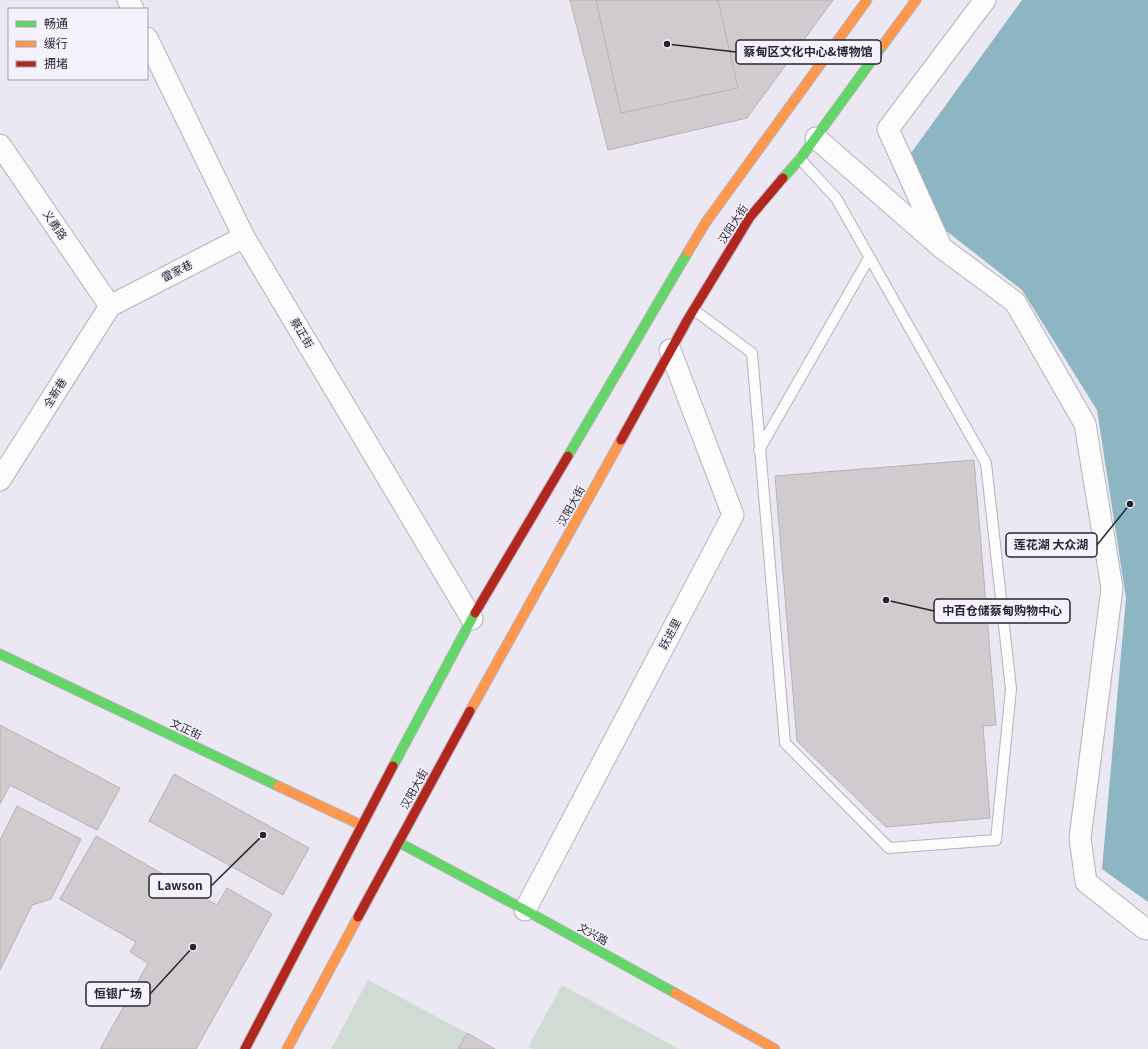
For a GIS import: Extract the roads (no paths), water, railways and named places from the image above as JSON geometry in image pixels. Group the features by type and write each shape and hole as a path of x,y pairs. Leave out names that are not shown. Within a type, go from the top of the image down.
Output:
{"street":[{"name":"汉阳大街","path":"245,1049 362,825 472,620 706,222 867,0"},
{"name":"汉阳大街","path":"287,1049 398,842 670,350 750,217 800,159 916,0"},
{"path":"942,248 888,129 985,0"},
{"name":"蔡正街","path":"148,40 244,237 472,620"},
{"path":"816,138 942,248 1015,302 1085,424 1112,588 1080,838 1086,882 1144,928 1148,929"},
{"name":"义勇路","path":"0,145 110,306"},
{"name":"雷家巷","path":"110,306 244,237"},
{"name":"全新巷","path":"0,480 110,306"},
{"name":"跃进里","path":"525,910 733,516 670,350"},
{"name":"文正街","path":"0,654 362,825"},
{"name":"文兴路","path":"398,842 525,910 776,1049"}],"lane":[{"path":"694,310 752,353 785,742 889,848 996,840 1011,689 986,463 836,198 800,159"},
{"path":"760,450 869,258"}],"water":[{"path":"1022,0 1148,0 1148,902 1102,869 1126,598 1097,410 1022,290 940,226 911,153"}],"place":[{"name":"蔡甸区文化中心&博物馆","path":"667,44"},
{"name":"莲花湖 大众湖","path":"1130,504"},
{"name":"中百仓储蔡甸购物中心","path":"886,600"},
{"name":"Lawson","path":"263,835"},
{"name":"恒银广场","path":"193,947"}]}
